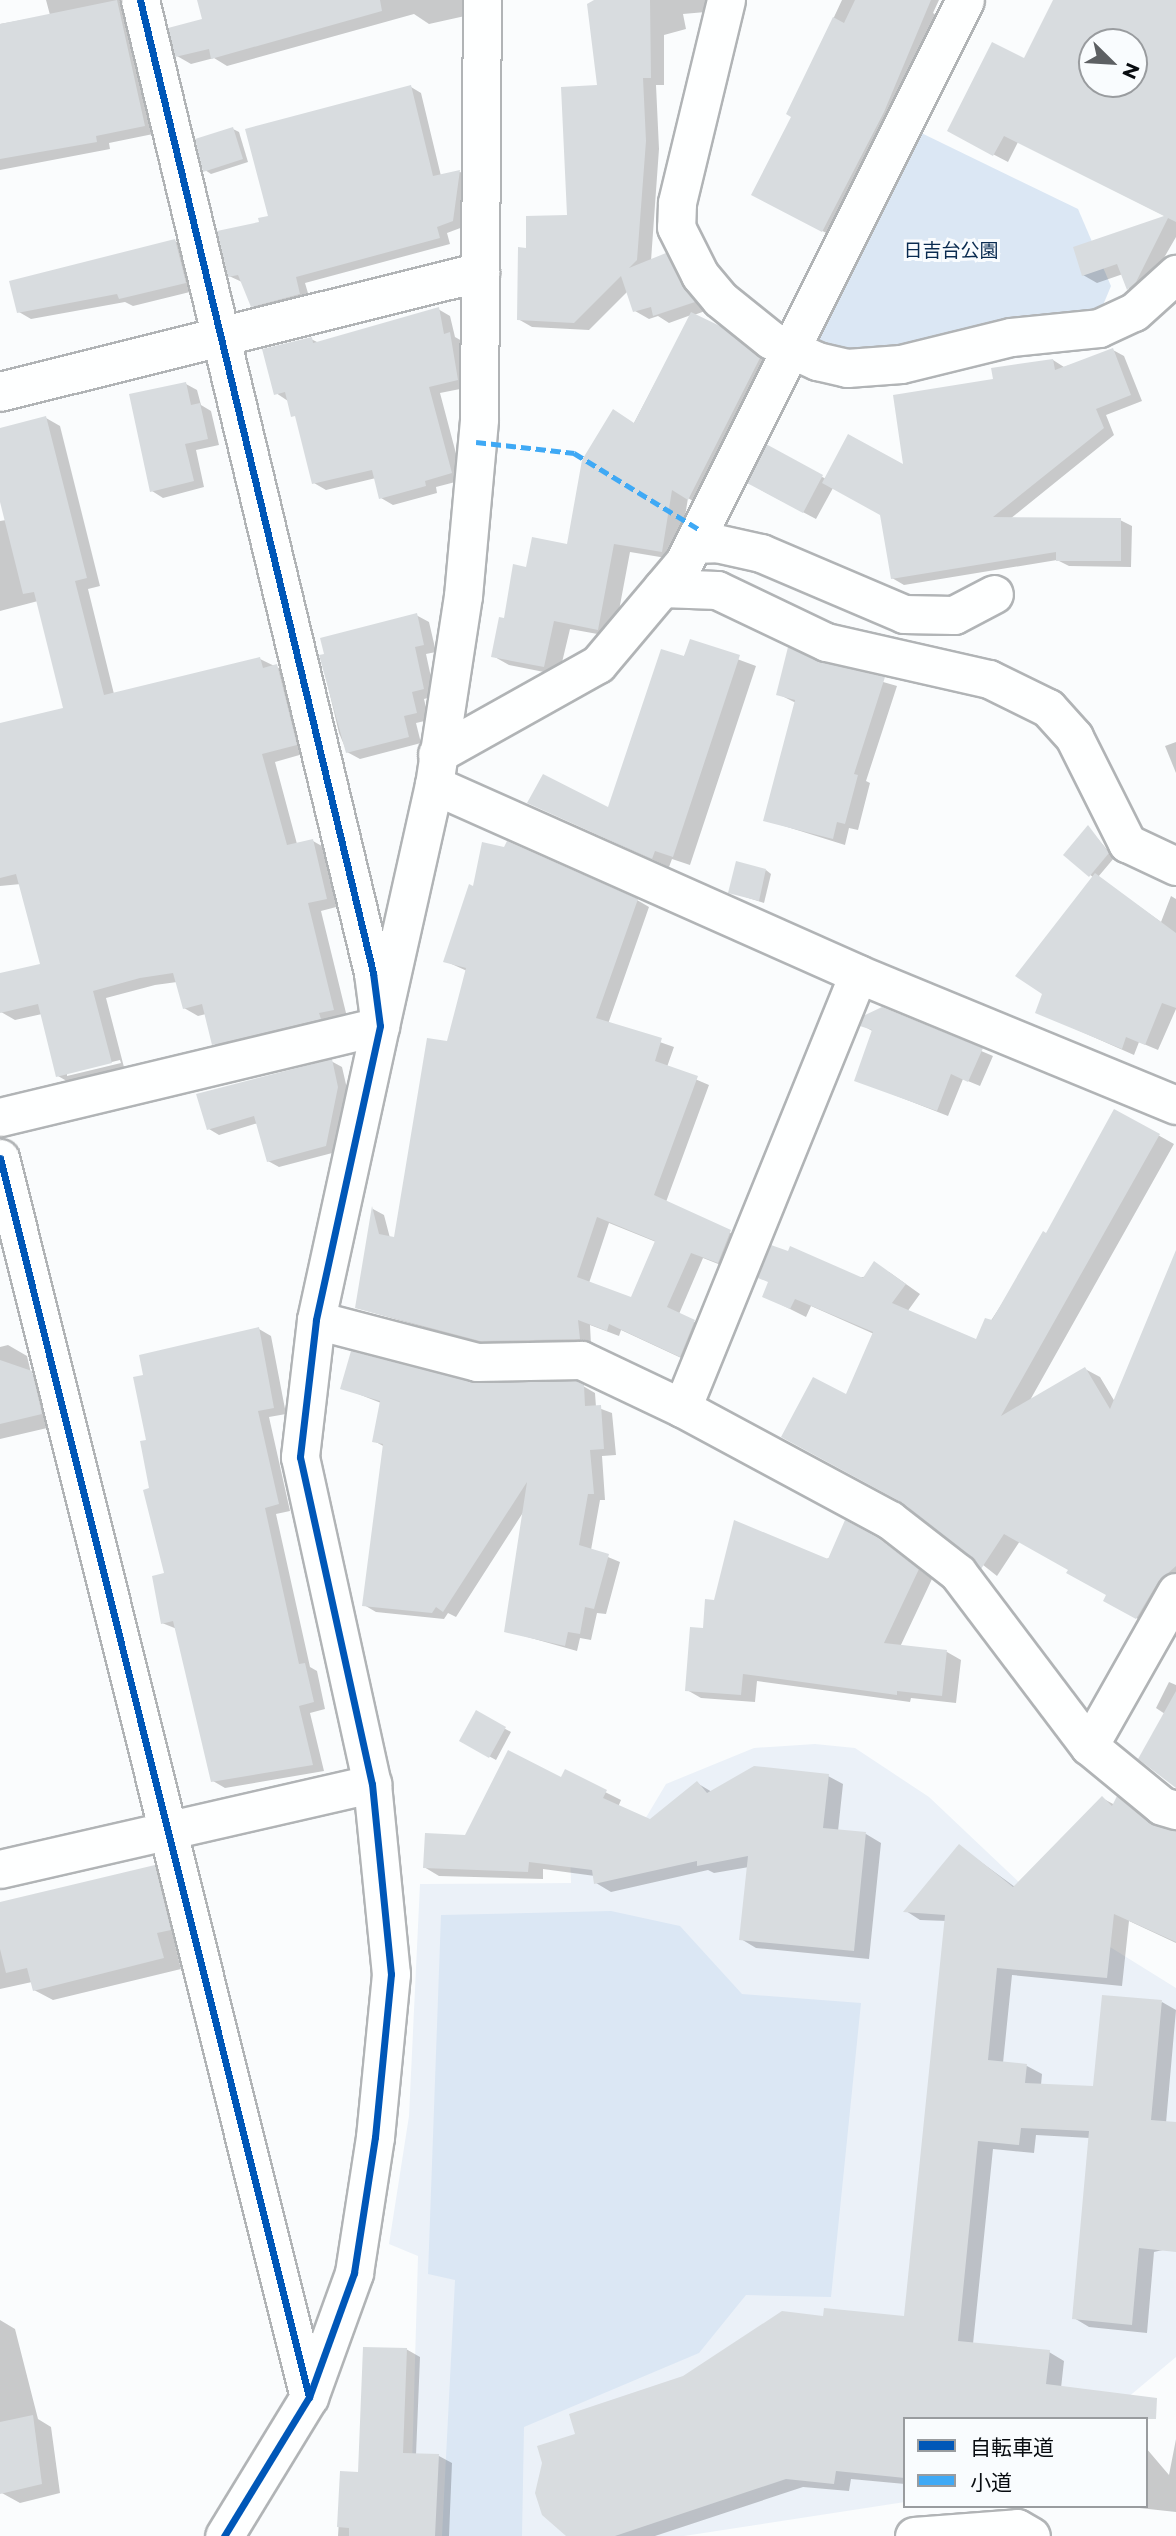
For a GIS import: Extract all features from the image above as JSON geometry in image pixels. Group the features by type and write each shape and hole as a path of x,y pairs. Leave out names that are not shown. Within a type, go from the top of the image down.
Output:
{"street":[{"path":"140,0 223,336 373,973 380,1026"},
{"path":"224,2536 309,2397 354,2273 375,2137 391,1974 372,1784 300,1457 316,1320 435,769 463,596 479,419 482,0"},
{"path":"726,0 677,203 676,227 684,251 720,299 771,340 832,365 866,368 927,360 1011,337 1099,328 1134,312 1176,274"},
{"path":"435,769 598,664 662,588 693,544 965,0"},
{"path":"0,392 480,272"},
{"path":"693,544 716,543 761,553 904,614 954,615 994,594"},
{"path":"662,588 718,590 826,642 989,679 1048,708 1074,737 1127,843 1176,866"},
{"path":"435,769 858,974 1176,1105"},
{"path":"682,1408 858,974"},
{"path":"0,1117 380,1026"},
{"path":"0,1158 309,2397"},
{"path":"316,1320 477,1363 581,1360 682,1408 890,1520 958,1573 1089,1746 1162,1806 1176,1810"},
{"path":"1089,1746 1176,1592"},
{"path":"0,1869 169,1828 372,1784"},
{"path":"914,2536 1017,2528 1031,2536"}],"shaded area":[{"path":"815,1744 855,1748 929,1797 1044,1906 1176,1988 1176,2357 1104,2417 903,2417 903,2502 684,2536 410,2536 418,2256 389,2244 409,2116 420,1884 571,1883 570,1849 632,1841 666,1784 754,1748"}],"green space":[{"name":"日吉台公園","path":"909,127 1078,209 1111,286 1096,322 900,360 798,346"},
{"path":"611,1911 680,1926 742,1994 861,2003 831,2297 746,2295 699,2353 524,2427 522,2536 442,2536 455,2280 428,2274 441,1915"}],"building":[{"path":"117,0 145,126 96,136 97,142 0,159 0,24"},
{"path":"197,0 380,0 382,11 211,59 209,49 175,57 168,28 202,19"},
{"path":"594,0 650,0 651,78 643,78 646,141 637,260 629,268 666,253 695,302 653,316 651,307 633,312 621,276 574,323 517,320 518,247 526,248 526,216 567,215 561,87 597,85 587,4"},
{"path":"855,0 931,0 884,112 822,232 751,195 791,117 786,114 833,17 844,23"},
{"path":"1053,0 1176,0 1176,222 1168,218 1136,282 1127,290 1117,264 1082,276 1073,247 1164,216 1004,136 993,156 947,131 992,42 1024,58"},
{"path":"411,85 433,176 460,170 453,221 437,227 440,238 296,277 300,294 251,307 238,275 228,277 217,231 259,222 258,218 268,216 245,129"},
{"path":"233,127 243,159 203,172 195,139"},
{"path":"175,239 186,283 119,299 117,294 17,313 9,281"},
{"path":"439,307 444,334 450,332 458,380 429,387 452,473 425,481 426,486 379,499 372,470 312,484 295,416 291,417 285,392 274,395 262,349 312,337 313,343"},
{"path":"691,312 722,327 760,358 688,500 672,490 662,552 614,544 598,630 554,621 544,667 491,657 499,617 504,618 513,564 526,567 532,537 567,544 582,460 613,409 634,423"},
{"path":"1113,348 1131,395 1096,409 1104,428 993,517 1121,518 1121,561 1056,561 1056,552 891,579 880,515 822,483 848,434 903,464 893,395 993,379 991,368 1053,359 1055,370"},
{"path":"186,382 191,405 200,403 208,439 185,444 194,481 150,492 129,394"},
{"path":"46,416 87,578 75,581 104,695 260,657 263,668 277,664 297,745 262,754 287,845 313,839 327,899 308,903 334,1010 319,1013 321,1019 212,1045 202,1004 183,1009 173,973 140,978 93,991 112,1063 56,1077 38,1004 0,1013 0,973 40,964 16,874 0,878 0,723 63,708 34,592 23,594 0,502 0,428"},
{"path":"766,444 823,475 803,513 747,483"},
{"path":"417,613 424,645 415,647 424,689 412,692 417,713 404,716 409,737 346,753 319,655 324,654 320,638"},
{"path":"690,639 740,655 673,857 655,851 652,859 527,803 543,774 608,807 661,649 684,656"},
{"path":"788,647 821,662 885,677 854,774 858,775 845,824 837,822 833,839 763,821 795,700 776,695"},
{"path":"1088,825 1109,853 1089,877 1063,855"},
{"path":"507,841 638,899 596,1018 662,1038 655,1061 698,1076 654,1195 731,1230 718,1263 691,1253 667,1307 695,1320 680,1357 609,1324 607,1331 578,1320 580,1339 480,1341 355,1308 372,1206 379,1234 394,1237 427,1038 447,1041 466,968 443,962 469,884 473,886 482,842 504,847","holes":["597,1217 655,1241 631,1297 577,1277"]},
{"path":"736,861 766,869 759,901 728,893"},
{"path":"1095,873 1176,933 1176,1008 1162,1003 1145,1045 1126,1037 1122,1049 1035,1013 1042,994 1015,976"},
{"path":"882,1007 983,1048 968,1082 951,1074 937,1111 854,1081 872,1030 860,1026 863,1016"},
{"path":"332,1059 338,1087 326,1146 267,1162 254,1116 207,1130 196,1094"},
{"path":"1114,1109 1160,1134 1001,1416 1085,1367 1110,1409 1176,1250 1176,1566 1158,1582 1136,1619 1103,1601 1106,1595 1066,1573 1068,1570 1004,1534 981,1569 903,1503 781,1437 813,1377 846,1394 873,1332 795,1299 790,1309 762,1297 768,1282 758,1278 771,1245 788,1251 790,1246 863,1278 874,1261 906,1284 892,1303 976,1339 985,1318 992,1320 1043,1231 1046,1233"},
{"path":"259,1327 274,1408 258,1411 279,1504 265,1508 299,1664 305,1663 314,1702 299,1706 313,1765 211,1782 173,1621 161,1624 152,1576 164,1573 143,1490 149,1488 140,1441 146,1440 133,1377 143,1375 139,1355"},
{"path":"351,1351 472,1382 576,1381 584,1385 585,1406 601,1405 604,1449 590,1450 594,1494 588,1494 579,1545 609,1554 594,1609 585,1607 580,1634 568,1632 565,1646 504,1632 527,1482 443,1612 436,1607 432,1613 362,1606 383,1444 372,1442 380,1401 340,1389"},
{"path":"0,1360 32,1371 42,1414 0,1424"},
{"path":"734,1520 828,1559 845,1520 878,1538 919,1569 884,1643 947,1650 942,1696 897,1691 897,1695 743,1674 741,1695 685,1691 690,1627 703,1628 705,1599 714,1600"},
{"path":"1176,1691 1176,1788 1138,1759"},
{"path":"476,1710 506,1727 489,1758 459,1741"},
{"path":"508,1750 561,1777 565,1769 607,1790 603,1798 650,1819 697,1781 707,1793 754,1766 829,1774 823,1828 866,1832 854,1951 739,1940 748,1856 697,1866 697,1861 594,1884 592,1870 529,1862 528,1872 423,1868 425,1833 465,1835"},
{"path":"1102,1796 1112,1806 1117,1796 1149,1823 1176,1830 1176,1942 1114,1914 1107,1978 997,1968 988,2060 1027,2064 1025,2083 1093,2086 1102,1995 1162,2000 1151,2120 1176,2122 1176,2252 1139,2248 1132,2325 1072,2319 1089,2131 1021,2128 1019,2145 978,2141 958,2341 1050,2350 1046,2384 1157,2398 1156,2419 903,2417 903,2478 836,2471 834,2484 786,2479 615,2536 566,2536 542,2515 535,2493 542,2463 537,2446 575,2434 569,2414 683,2376 782,2311 823,2316 824,2308 904,2316 945,1915 903,1912 959,1844 1013,1887"},
{"path":"155,1865 171,1930 157,1933 164,1958 33,1991 27,1968 6,1973 0,1949 0,1902"},
{"path":"363,2347 407,2348 403,2453 439,2454 435,2536 349,2536 349,2528 337,2527 340,2471 358,2472"},
{"path":"33,2415 42,2484 0,2494 0,2422"}],"marked path":[{"path":"476,442 574,453 700,530"}],"cycle path":[{"path":"140,0 373,973 380,1026 316,1320 300,1457 372,1784 391,1974 375,2137 354,2273 309,2397 224,2536"},
{"path":"0,1158 309,2397"}]}
